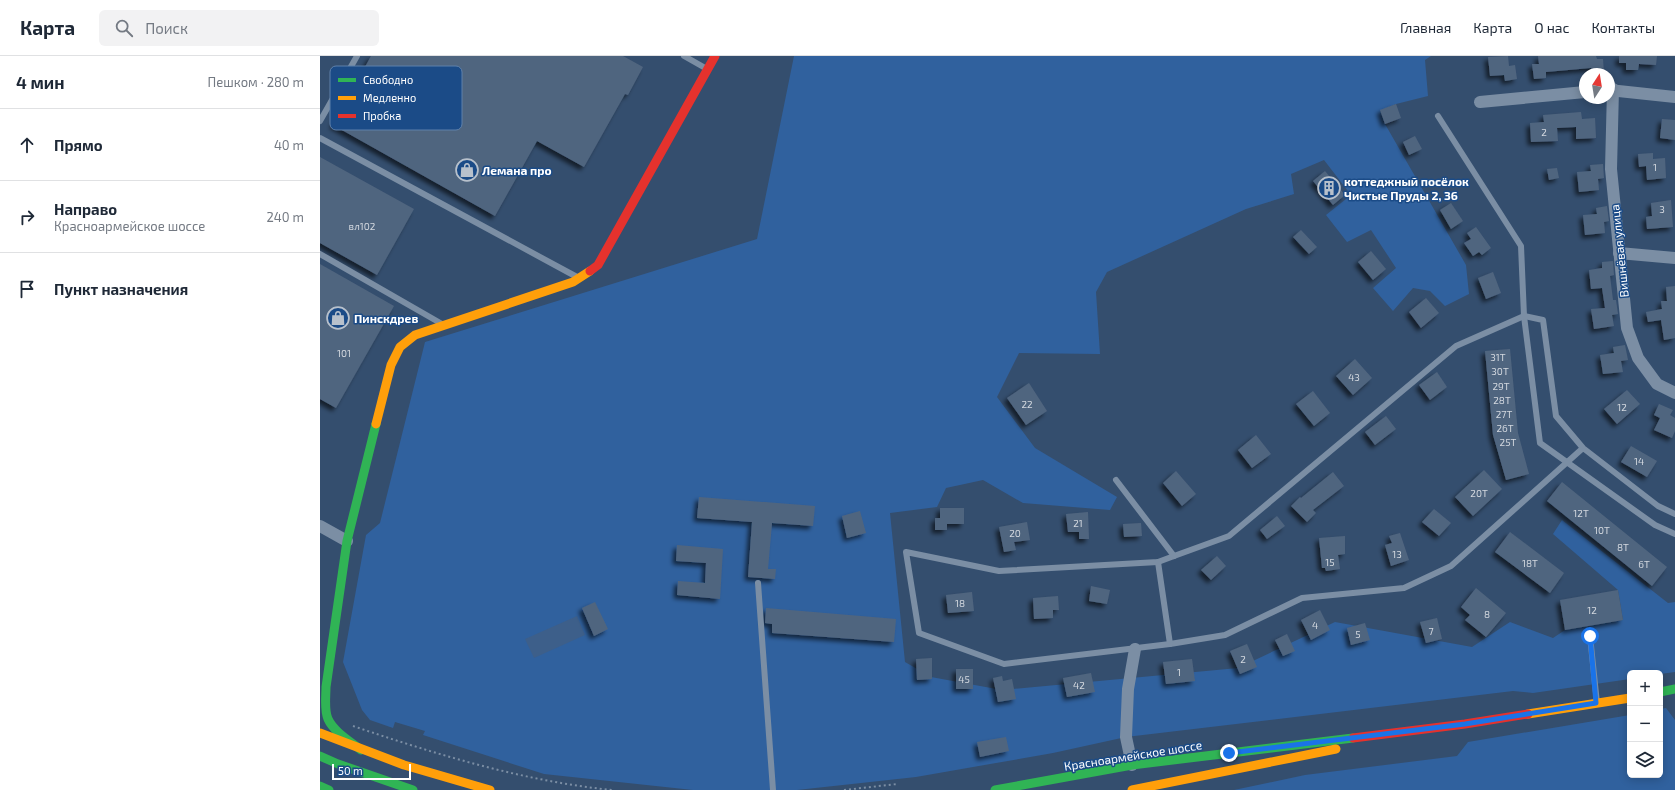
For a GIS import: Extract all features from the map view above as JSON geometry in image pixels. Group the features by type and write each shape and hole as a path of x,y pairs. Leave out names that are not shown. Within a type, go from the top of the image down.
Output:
{"main road":[{"path":"361,750 336,730 328,720 326,708 329,658 347,541 391,365 400,347 415,336 573,282 598,265 715,56"},
{"path":"1663,691 1675,689"},
{"name":"Красноармейское шоссе","path":"995,790 1132,765 1465,724 1627,698"},
{"name":"Красноармейское шоссе","path":"1132,790 1465,724"},
{"path":"320,733 361,750 455,781 490,790"},
{"path":"320,756 345,767 413,790"},
{"path":"320,786 329,790"}],"street":[{"path":"1615,90 1675,96"},
{"path":"1480,102 1579,93"},
{"name":"Вишнёвая улица","path":"1611,104 1611,169 1627,328 1638,358 1658,384 1675,392"},
{"path":"1619,253 1675,258"},
{"path":"320,526 347,541"},
{"path":"1132,765 1126,737 1128,689 1134,648"},
{"path":"320,682 329,658"}],"lane":[{"path":"351,66 357,56"},
{"path":"684,56 707,69"},
{"path":"320,121 330,103"},
{"path":"1438,116 1520,246 1524,316 1540,443 1655,525 1675,534"},
{"path":"320,138 579,279"},
{"path":"320,254 445,325"},
{"path":"1583,448 1451,566 1404,588 1302,598 1225,635 1170,644 1004,664 919,633 906,552 999,571 1158,562 1229,536 1456,346 1524,316 1543,320 1556,416 1583,448 1658,506 1675,514"},
{"path":"1116,480 1174,556"},
{"path":"1158,562 1170,644"},
{"path":"758,583 773,790"},
{"path":"1590,636 1596,703"}],"path":[{"path":"349,725 426,751 523,776 612,790"},
{"path":"844,790 897,784"}],"shaded area":[{"path":"794,56 1431,56 1425,60 1428,96 1396,104 1380,111 1385,124 1466,265 1469,294 1445,306 1430,291 1413,288 1393,311 1373,288 1396,268 1371,230 1347,242 1326,215 1351,195 1324,160 1291,174 1294,194 1246,209 1107,272 1096,292 1100,354 1019,353 997,397 1035,448 1117,497 1110,510 1023,503 983,480 946,488 937,507 890,513 905,662 931,677 1002,690 1238,668 1335,622 1472,647 1510,622 1553,638 1565,630 1623,620 1618,590 1553,534 1562,520 1668,603 1675,602 1675,672 1663,674 1663,670 1627,670 1627,679 1533,693 1513,691 1126,737 1053,753 916,777 797,790 693,790 544,774 423,735 425,731 395,722 393,728 370,720 362,710 343,662 366,535 380,523 425,342 757,239"},
{"path":"577,616 585,635 534,658 525,639"},
{"path":"1663,708 1666,708 1675,720 1675,790 1234,790 1305,775 1457,756 1468,742 1627,716 1627,778 1663,778"}],"building":[{"name":"Лемана про","path":"371,56 623,56 643,67 628,95 625,94 584,167 537,141 495,216 342,130 462,130 462,66 365,66"},
{"path":"1508,56 1509,66 1515,65 1517,79 1505,81 1504,75 1490,76 1488,57"},
{"path":"1538,56 1596,56 1597,59 1603,59 1604,68 1579,68 1546,72 1546,78 1534,79 1532,64 1539,64"},
{"path":"1619,56 1657,56 1656,65 1639,64 1638,70 1626,70 1626,63 1619,63"},
{"path":"1396,104 1401,118 1385,124 1380,110"},
{"path":"1581,112 1582,119 1595,118 1596,138 1576,139 1576,127 1557,128 1558,141 1531,142 1530,123 1544,122 1543,115"},
{"path":"1662,119 1675,120 1675,140 1660,138"},
{"path":"1415,136 1422,149 1409,155 1403,142"},
{"path":"1653,153 1653,159 1665,158 1666,178 1647,180 1646,166 1639,167 1638,154"},
{"path":"320,157 414,209 377,275 320,243"},
{"path":"1603,164 1604,178 1598,179 1599,190 1579,192 1577,172 1591,171 1590,165"},
{"path":"1557,168 1559,178 1549,180 1547,169"},
{"name":"коттеджный посёлок Чистые Пруды 2, 36","path":"1325,171 1345,195 1333,205 1313,181"},
{"path":"1671,200 1673,227 1647,229 1646,217 1652,216 1651,203"},
{"path":"1451,203 1463,221 1451,229 1440,210"},
{"path":"1607,206 1609,221 1604,222 1605,233 1585,235 1583,215 1597,214 1596,208"},
{"path":"1476,227 1491,248 1482,255 1479,252 1473,256 1464,243 1471,239 1467,233"},
{"path":"1301,230 1317,247 1309,254 1293,237"},
{"path":"1371,251 1386,269 1373,280 1358,262"},
{"path":"1613,261 1614,275 1610,276 1613,300 1616,300 1618,314 1612,315 1614,326 1594,329 1591,309 1605,308 1602,288 1591,289 1589,270 1602,268 1602,262"},
{"path":"320,264 394,306 336,408 320,399"},
{"path":"1493,272 1501,293 1486,299 1478,278"},
{"path":"1675,286 1675,338 1664,340 1661,320 1648,322 1646,312 1662,309 1661,301 1667,301 1666,287"},
{"path":"1426,298 1439,313 1421,328 1409,312"},
{"path":"1625,345 1628,360 1621,361 1623,372 1603,374 1600,355 1614,353 1613,347"},
{"path":"1510,349 1518,433 1529,474 1506,480 1493,435 1485,351"},
{"path":"1355,359 1372,378 1353,395 1336,376"},
{"path":"1437,372 1447,387 1430,400 1419,385"},
{"path":"1029,383 1047,411 1026,425 1007,398"},
{"path":"1627,390 1640,404 1617,424 1604,409"},
{"path":"1313,391 1330,413 1314,426 1296,404"},
{"path":"1659,404 1673,410 1670,415 1675,418 1675,431 1672,438 1654,430 1660,418 1654,415"},
{"path":"1386,416 1396,429 1375,445 1365,432"},
{"path":"1256,435 1271,454 1252,468 1238,450"},
{"path":"1631,446 1657,461 1647,477 1621,462"},
{"path":"1484,470 1502,489 1473,516 1455,497"},
{"path":"1176,471 1196,494 1182,506 1163,483"},
{"path":"1333,472 1344,486 1313,510 1316,513 1307,522 1291,506 1300,497 1301,498"},
{"path":"1562,482 1667,567 1652,586 1547,501"},
{"path":"699,497 815,506 813,526 772,523 768,569 776,569 775,579 748,577 752,522 697,518"},
{"path":"940,508 964,508 964,524 947,524 947,530 935,530 935,518 940,518"},
{"path":"1434,509 1451,523 1439,536 1422,522"},
{"path":"860,511 866,533 847,538 842,516"},
{"path":"1088,512 1089,539 1079,539 1079,532 1068,532 1066,514"},
{"path":"1277,516 1285,526 1267,539 1260,530"},
{"path":"1027,522 1030,540 1014,542 1016,550 1004,552 999,527"},
{"path":"1141,523 1142,536 1124,537 1123,524"},
{"path":"1510,532 1564,573 1550,593 1495,552"},
{"path":"1400,533 1409,560 1391,566 1385,545 1392,543 1389,536"},
{"path":"1345,536 1345,554 1338,555 1340,569 1326,571 1325,568 1322,568 1319,538"},
{"path":"677,545 723,549 720,599 677,595 678,581 705,583 706,563 676,561"},
{"path":"1217,556 1226,566 1211,580 1201,570"},
{"path":"1091,586 1110,590 1107,604 1089,601"},
{"path":"1476,588 1506,613 1486,637 1465,620 1470,615 1461,607"},
{"path":"1618,590 1623,620 1565,630 1560,600"},
{"path":"972,592 974,611 948,613 946,595"},
{"path":"1058,596 1059,610 1053,610 1053,618 1034,619 1033,598"},
{"path":"595,602 608,629 594,636 582,608"},
{"path":"766,608 896,619 894,642 772,633 772,624 765,623"},
{"path":"1320,610 1330,630 1311,640 1301,620"},
{"path":"1437,618 1442,639 1426,643 1420,622"},
{"path":"1365,623 1370,640 1351,645 1347,628"},
{"path":"1287,634 1295,651 1283,656 1275,640"},
{"path":"1247,644 1257,667 1240,674 1230,651"},
{"path":"932,658 932,679 917,680 916,659"},
{"path":"1192,659 1195,681 1166,684 1163,662"},
{"path":"956,669 973,669 973,689 956,689"},
{"path":"1091,673 1095,692 1067,697 1063,678"},
{"path":"1002,676 1003,681 1012,679 1016,699 998,702 993,678"},
{"path":"1006,737 1009,751 980,757 977,742"}],"traffic: fast":[{"path":"361,750 338,732 328,719 326,708 326,687 347,541 376,424"},
{"path":"1663,691 1675,689"},
{"path":"995,790 1132,765 1353,738"},
{"path":"320,756 338,764 413,790"},
{"path":"320,786 329,790"}],"traffic: slow":[{"path":"376,424 391,365 400,347 415,335 573,282 590,271"},
{"path":"1528,714 1627,698"},
{"path":"320,733 404,765 490,790"},
{"path":"1132,790 1336,749"}],"traffic: jam":[{"path":"590,271 598,265 715,56"},
{"path":"1353,738 1465,724 1528,714"}],"place":[{"name":"Лемана про","path":"467,170"},
{"name":"коттеджный посёлок Чистые Пруды 2, 36","path":"1329,188"},
{"name":"Пинскдрев","path":"338,318"}],"route":[{"path":"1229,753 1465,724 1596,703 1590,636"}]}
